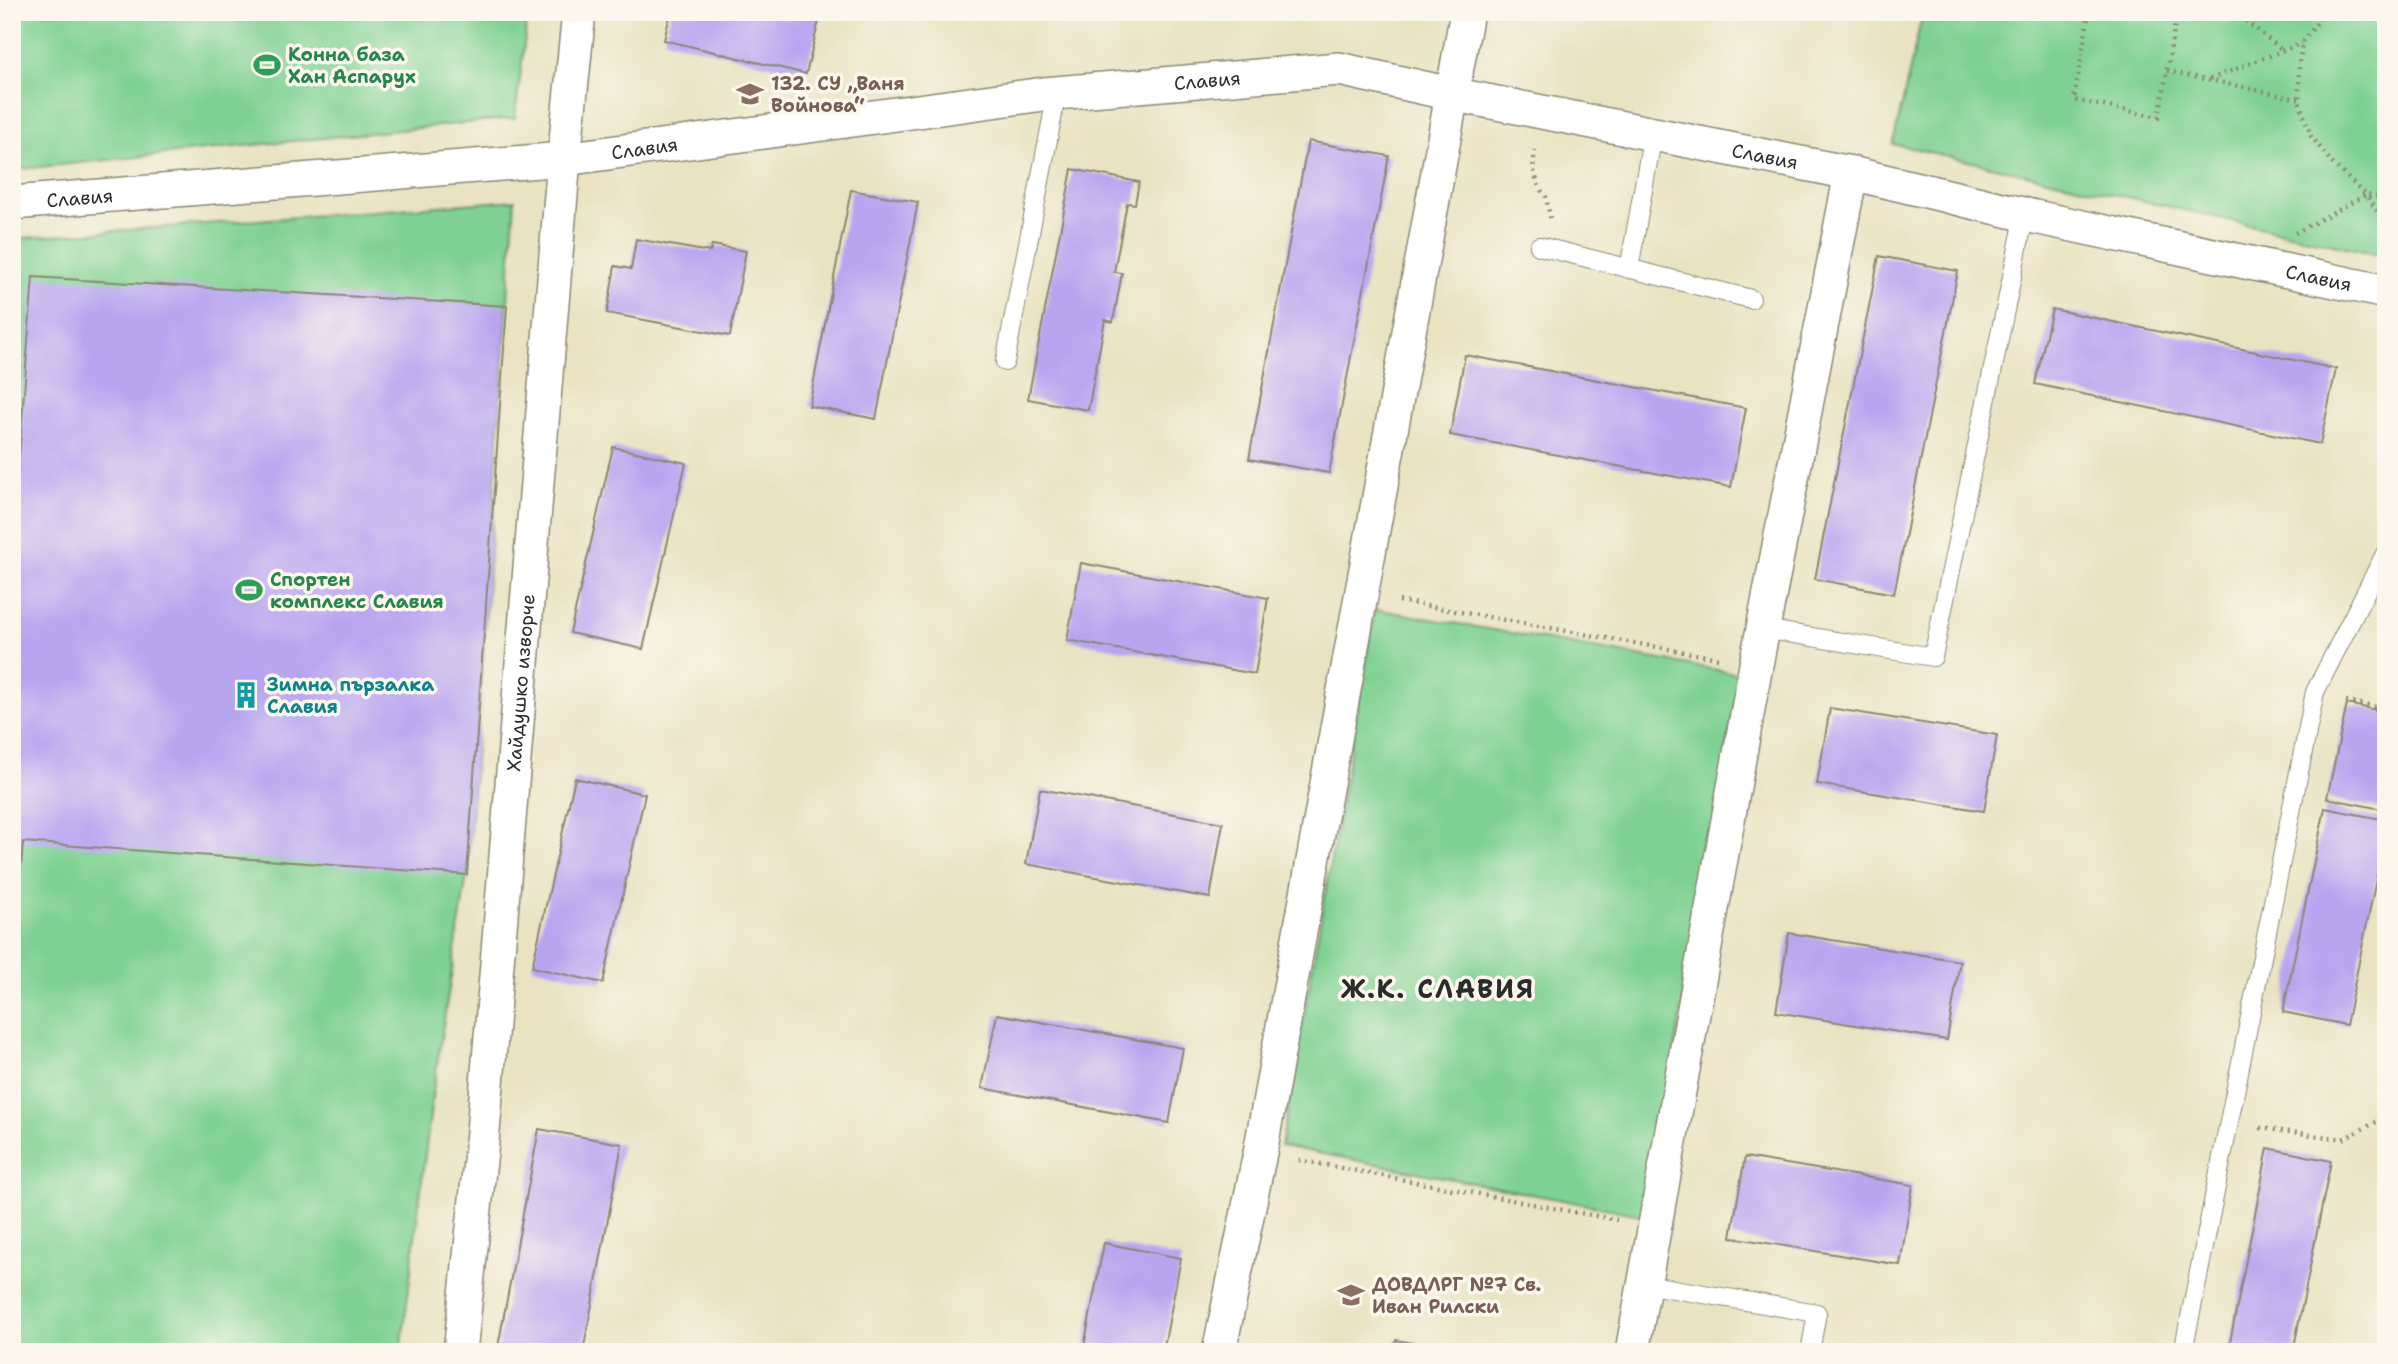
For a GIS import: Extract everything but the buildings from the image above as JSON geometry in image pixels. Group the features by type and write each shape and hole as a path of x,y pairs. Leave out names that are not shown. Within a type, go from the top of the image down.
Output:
{"street":[{"name":"Хайдушко изворче","path":"460,1352 486,1104 579,12"},
{"path":"1219,1352 1260,1153 1467,12"},
{"name":"Славия","path":"12,203 565,159 1057,93 1339,69 1451,94 1851,173 2025,214 2386,292"},
{"path":"1632,1352 1756,665 1851,173"}],"lane":[{"path":"1005,362 1057,93"},
{"path":"1629,268 1653,134"},
{"path":"1763,628 1933,657 2025,214"},
{"path":"1539,246 1751,299"},
{"path":"2183,1352 2315,694 2386,552"},
{"path":"1644,1284 1817,1313 1810,1352"}],"path":[{"path":"2090,12 2074,100 2159,117 2177,12"},
{"path":"2235,12 2282,50"},
{"path":"2325,12 2302,43 2299,99 2311,136 2333,164 2366,195 2386,224"},
{"path":"2209,79 2302,43"},
{"path":"2167,71 2299,99"},
{"path":"1526,109 1535,148 1533,168 1539,187 1547,200 1546,206 1559,251"},
{"path":"2242,261 2366,195 2386,197"},
{"path":"1360,594 1756,665"},
{"path":"2315,694 2386,709"},
{"path":"2228,1125 2343,1139 2386,1117"},
{"path":"1260,1153 1655,1227"}],"green space":[{"name":"Конна база Хан Аспарух","path":"12,12 528,12 515,118 12,170"},
{"path":"1923,12 2386,12 2386,256 1893,144"},
{"name":"Спортен комплекс Славия","path":"515,200 467,875 433,1090 401,1352 12,1352 12,239"},
{"path":"1375,609 1740,674 1646,1216 1281,1146"}],"place":[{"name":"Конна база Хан Аспарух","path":"267,65"},
{"name":"132. СУ „Ваня Войнова“","path":"750,94"},
{"name":"Спортен комплекс Славия","path":"249,590"},
{"name":"Зимна пързалка Славия","path":"246,695"},
{"name":"ДОВДЛРГ №7 Св. Иван Рилски","path":"1351,1295"}],"district":[{"name":"Ж.К. СЛАВИЯ","path":"1438,989"}]}
